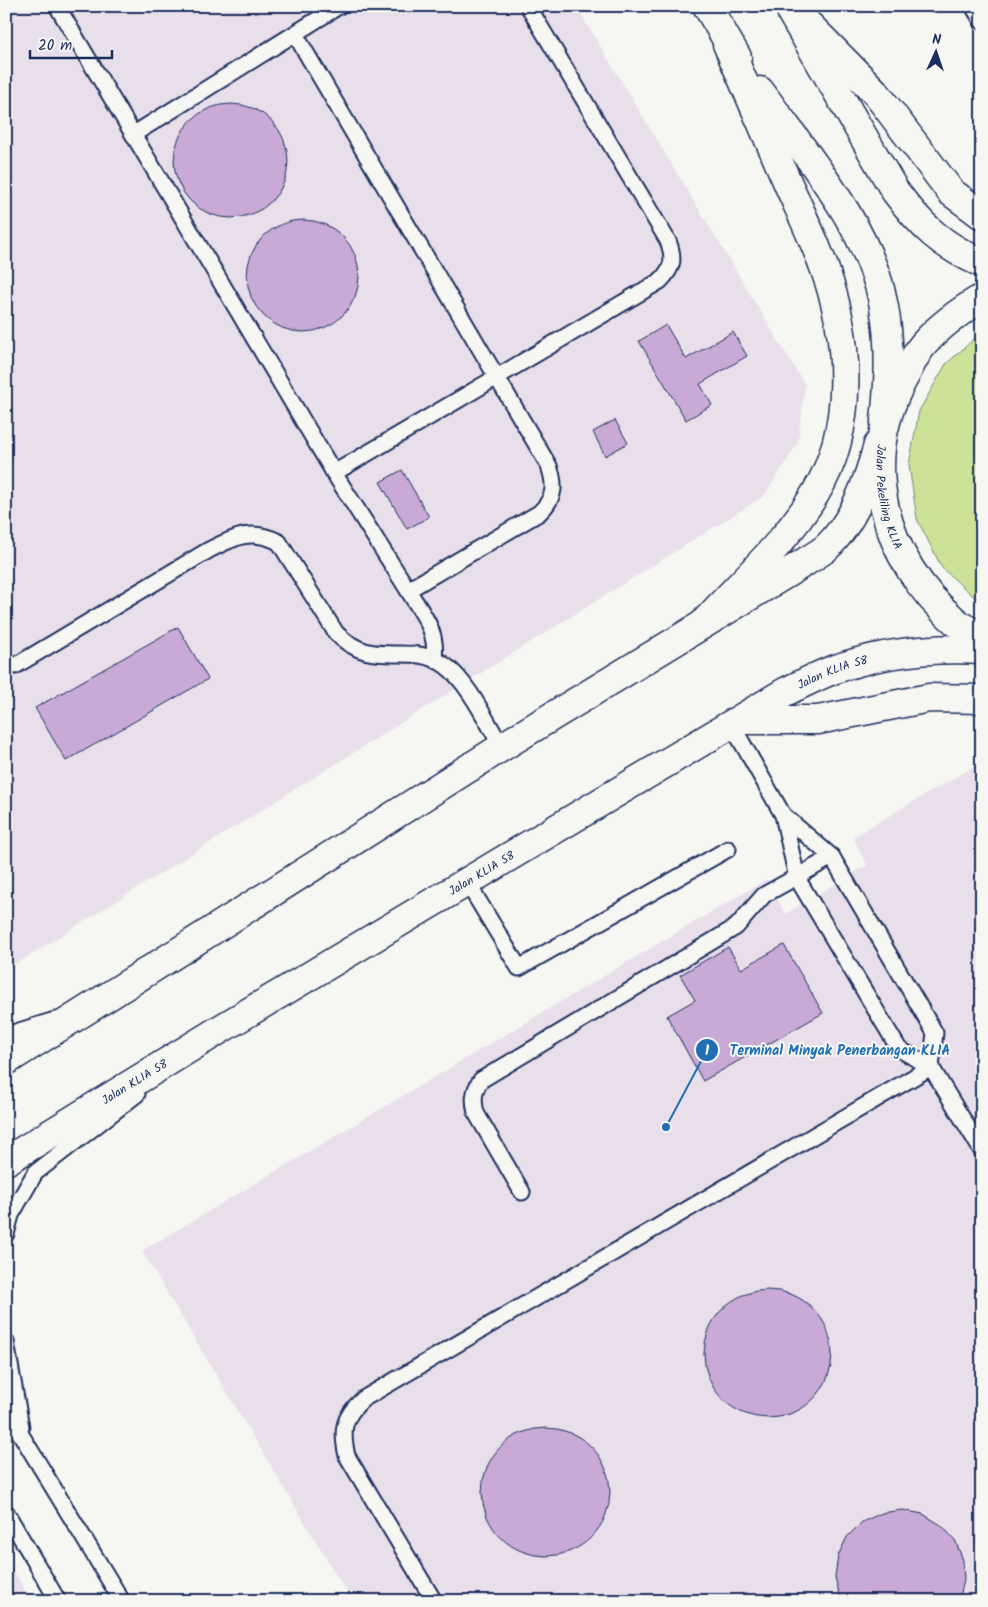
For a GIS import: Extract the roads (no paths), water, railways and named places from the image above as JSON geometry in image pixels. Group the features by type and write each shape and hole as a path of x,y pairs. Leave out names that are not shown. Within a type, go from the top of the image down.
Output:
{"street":[{"path":"704,623 792,526 816,494 831,462 840,431 844,392 843,351 826,271 727,44 707,6"},
{"path":"788,6 876,93 930,166 952,192 982,215"},
{"path":"788,6 895,191 910,211 937,239 958,253 982,263"},
{"path":"6,1061 502,747 826,547 850,517 868,480 884,421 889,379 889,342 884,305 871,262 844,209 727,44"},
{"name":"Jalan Pekeliling KLIA","path":"982,298 948,318 922,346 900,384 884,421 879,477 890,533 917,582 956,623 982,637"},
{"name":"Jalan KLIA S8","path":"6,1161 219,1030 785,692 831,671 888,656 941,648 982,650"},
{"path":"735,722 818,720 929,698 982,699"}],"lane":[{"path":"57,6 334,473 433,632 436,644 434,659"},
{"path":"134,134 339,6"},
{"path":"334,473 498,379 660,281 673,264 668,241 528,6"},
{"path":"973,6 982,21"},
{"path":"295,34 549,466 553,478 554,492 547,505 539,513 408,590"},
{"path":"14,666 209,550 236,536 265,535 279,542 336,633 348,645 362,652 416,655 434,659 446,666 463,685 502,747"},
{"path":"735,722 783,815 796,878 899,1049 931,1067 982,1151"},
{"path":"783,815 832,857 934,1034 931,1067"},
{"path":"467,882 519,968 728,849"},
{"path":"522,1192 476,1113 475,1089 481,1080 736,927 764,895 832,857"},
{"path":"6,1036 93,1007"},
{"path":"6,1234 11,1215 35,1173 219,1030"},
{"path":"434,1601 347,1456 343,1440 344,1425 351,1410 362,1399 931,1067"},
{"path":"6,1342 23,1437"},
{"path":"6,1410 122,1601"},
{"path":"6,1512 58,1601"}],"place":[{"name":"Terminal Minyak Penerbangan KLIA","path":"666,1127"}]}
